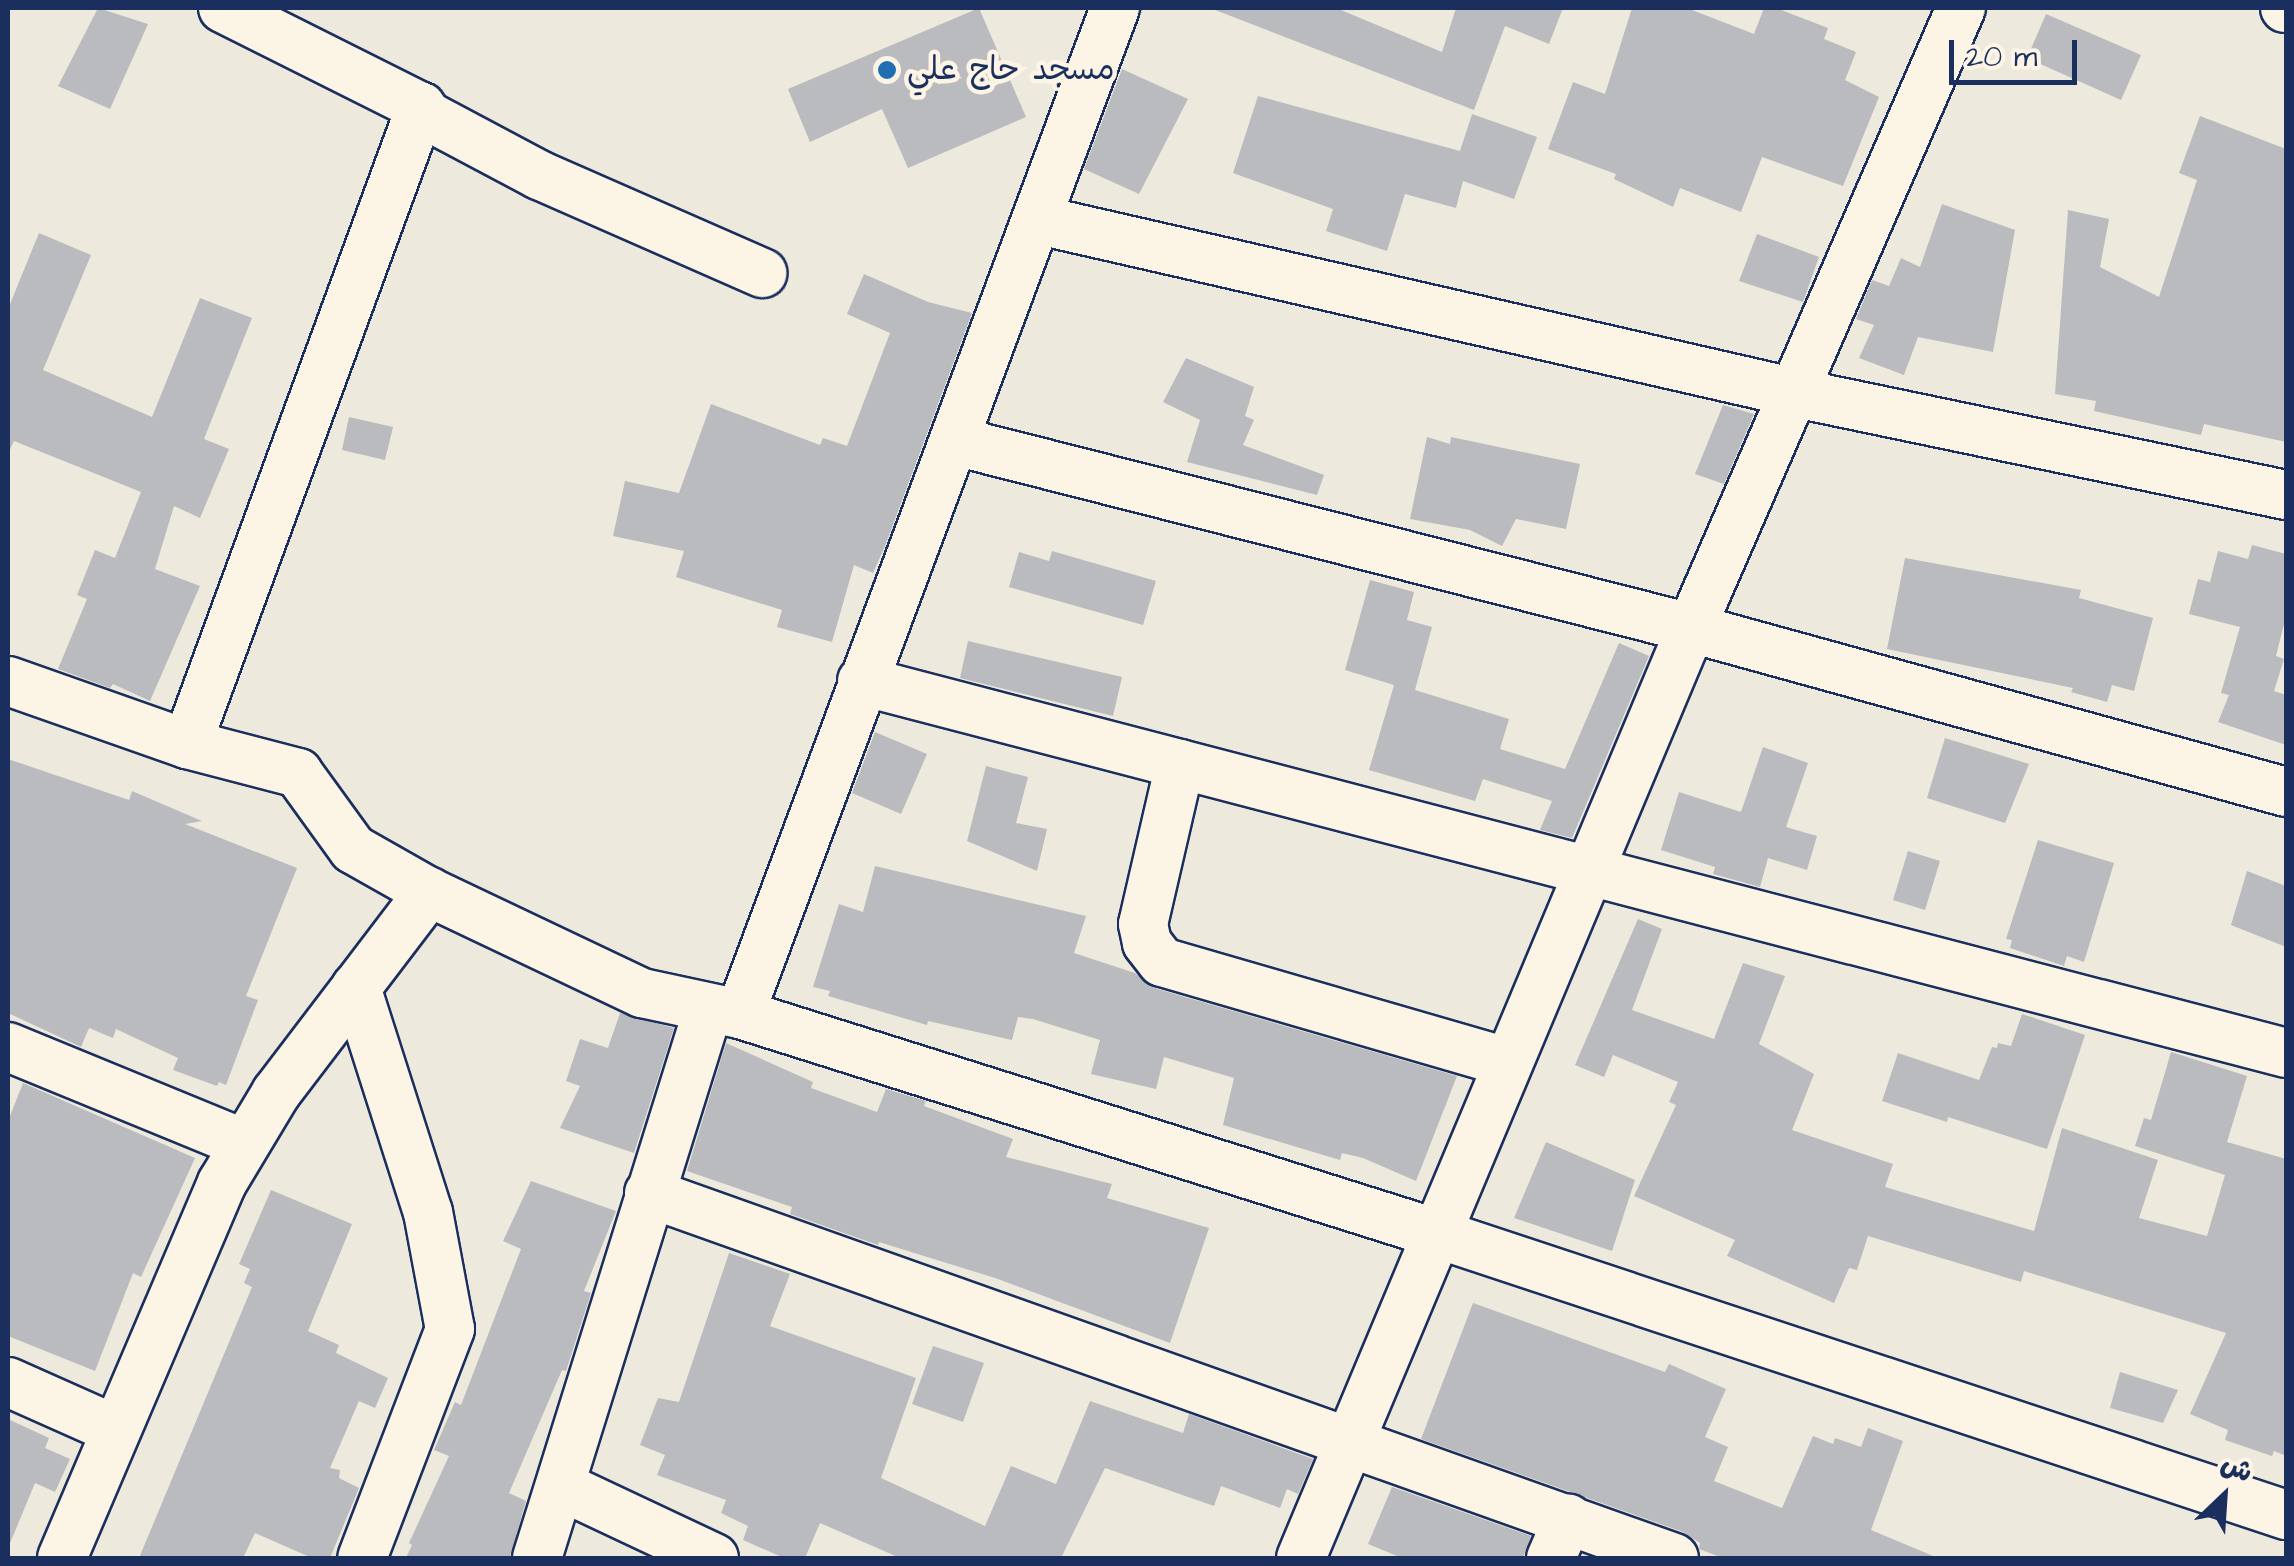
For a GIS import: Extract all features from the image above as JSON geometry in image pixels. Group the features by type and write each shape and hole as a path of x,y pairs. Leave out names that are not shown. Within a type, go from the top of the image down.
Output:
{"street":[{"path":"223,8 421,108 428,116 539,174 762,273"},
{"path":"538,1558 649,1193 862,681 1039,220 1115,8"},
{"path":"1301,1558 1691,628 1961,8"},
{"path":"188,744 421,108"},
{"path":"1039,220 1796,392 2286,494"},
{"path":"955,441 1691,628 2286,792"},
{"path":"8,681 188,744 298,773 353,848 430,892 642,993 724,1012 1435,1233 2286,1515"},
{"path":"862,681 2286,1053"},
{"path":"1180,764 1143,924 1148,943 1162,962 1507,1062"},
{"path":"62,1558 222,1183 276,1093 430,892"},
{"path":"356,987 428,1212 450,1328 362,1558"},
{"path":"8,1047 244,1144"},
{"path":"649,1193 1352,1441 1559,1539 1674,1558"},
{"path":"8,1382 116,1430"},
{"path":"562,1486 714,1558"}],"building":[{"path":"98,8 148,24 110,109 58,86"},
{"path":"979,8 1026,117 908,168 882,109 810,142 788,89"},
{"path":"1210,8 1336,8 1442,52 1456,8 1563,8 1549,44 1505,26 1474,110"},
{"path":"1632,8 1687,8 1754,34 1764,8 1776,8 1828,28 1824,39 1856,52 1845,80 1879,97 1843,186 1762,157 1741,212 1680,188 1673,207 1614,179 1616,174 1548,149 1573,82 1605,94"},
{"path":"2046,14 2141,55 2121,100 2027,58"},
{"path":"1122,69 1188,99 1139,194 1084,169"},
{"path":"1258,96 1460,151 1472,114 1537,137 1514,199 1463,181 1456,208 1405,194 1387,251 1326,231 1333,209 1233,173"},
{"path":"2200,116 2286,149 2286,442 2204,424 2201,435 2094,411 2096,401 2055,394 2068,210 2109,219 2100,267 2159,297 2197,180 2179,173"},
{"path":"1942,204 2015,230 1993,352 1918,337 1904,375 1859,358 1874,325 1856,319 1872,280 1889,286 1901,258 1920,267"},
{"path":"39,233 91,255 43,370 152,417 200,298 252,318 204,439 229,449 200,518 174,506 155,569 200,586 150,701 113,684 110,688 58,669 87,599 77,595 95,550 115,558 141,492 14,441 8,454 8,309"},
{"path":"1757,234 1819,257 1803,302 1739,281"},
{"path":"864,274 928,302 972,313 885,546 873,573 854,565 832,642 777,627 782,610 676,577 684,551 613,536 625,481 679,493 711,404 820,445 823,438 847,446 890,333 847,314"},
{"path":"1186,358 1254,387 1245,416 1254,420 1243,445 1324,475 1317,495 1187,462 1200,420 1163,402"},
{"path":"1723,405 1754,414 1724,484 1695,474"},
{"path":"349,417 393,427 385,460 342,450"},
{"path":"1427,437 1450,444 1451,437 1580,464 1566,529 1516,519 1502,546 1470,530 1410,519"},
{"path":"2252,545 2286,554 2286,616 2276,656 2284,659 2274,691 2286,695 2286,745 2218,722 2229,695 2221,693 2240,627 2189,614 2198,579 2210,582 2218,551 2248,559"},
{"path":"1052,551 1156,581 1143,625 1009,587 1019,552 1049,561"},
{"path":"1905,558 2081,590 2079,598 2153,618 2134,691 2112,685 2107,702 2071,692 2073,688 1887,649"},
{"path":"1370,580 1414,592 1407,620 1432,627 1415,690 1509,719 1500,749 1565,769 1619,643 1649,656 1572,838 1540,830 1552,801 1483,779 1475,801 1369,770 1394,685 1345,670"},
{"path":"968,641 1122,677 1113,716 960,678"},
{"path":"875,732 927,754 901,814 852,793"},
{"path":"1945,738 2029,764 2005,823 1927,798"},
{"path":"1763,747 1808,763 1786,827 1817,836 1807,870 1768,858 1760,887 1713,874 1715,867 1661,850 1679,792 1741,812"},
{"path":"8,759 129,800 132,791 202,821 185,824 297,868 246,996 258,1000 226,1085 219,1082 217,1086 173,1070 178,1058 116,1029 113,1038 89,1028 81,1047 8,1013"},
{"path":"986,766 1028,777 1016,823 1047,829 1037,871 967,841"},
{"path":"2038,840 2114,863 2084,962 2067,956 2064,966 2010,948 2012,940 2006,939"},
{"path":"1908,851 1940,861 1925,910 1893,900"},
{"path":"875,866 1086,916 1074,953 1135,973 1154,988 1457,1076 1416,1181 1363,1158 1342,1153 1340,1160 1223,1125 1234,1078 1164,1057 1156,1089 1091,1074 1100,1040 1033,1019 1018,1017 1012,1040 928,1021 927,1025 828,996 830,991 813,987 839,904 863,912"},
{"path":"2247,871 2286,886 2286,947 2231,925"},
{"path":"1638,919 1662,929 1632,1010 1714,1039 1743,963 1785,976 1759,1044 1814,1074 1792,1130 1893,1164 1885,1187 2034,1231 2062,1128 2158,1160 2139,1218 2207,1236 2225,1175 2135,1146 2144,1118 2151,1120 2171,1052 2247,1076 2227,1142 2286,1159 2286,1456 2274,1451 2272,1456 2225,1440 2228,1430 2190,1414 2226,1333 2024,1271 2021,1282 1868,1236 1857,1270 1849,1268 1834,1303 1727,1256 1735,1240 1634,1196 1676,1105 1669,1102 1678,1082 1613,1055 1604,1077 1575,1065"},
{"path":"620,1013 674,1028 634,1153 560,1128 580,1086 566,1081 580,1039 608,1048"},
{"path":"2022,1014 2085,1035 2047,1149 1948,1117 1947,1122 1882,1101 1898,1053 1979,1080 1992,1047 1997,1048 1998,1043 2011,1046"},
{"path":"726,1043 813,1082 811,1088 877,1112 886,1089 926,1101 924,1106 1013,1139 1006,1157 1112,1184 1107,1198 1209,1228 1170,1343 995,1278 879,1242 878,1245 790,1214 792,1207 687,1171"},
{"path":"23,1083 195,1158 141,1277 133,1273 95,1371 8,1336 8,1121"},
{"path":"1546,1142 1635,1180 1612,1251 1514,1218"},
{"path":"531,1181 616,1211 584,1291 591,1293 566,1371 562,1370 509,1493 526,1501 510,1557 406,1558 412,1545 409,1543 449,1456 434,1450 455,1402 461,1405 521,1249 503,1241"},
{"path":"271,1190 352,1224 308,1331 339,1345 336,1353 388,1378 375,1408 359,1401 330,1468 340,1470 339,1478 359,1488 330,1558 312,1558 255,1533 243,1558 139,1558 252,1287 244,1283 250,1269 239,1264"},
{"path":"729,1253 790,1274 770,1326 916,1378 881,1478 985,1526 1011,1466 1056,1484 1090,1401 1183,1433 1189,1414 1313,1459 1298,1494 1287,1489 1280,1508 1221,1486 1214,1506 1105,1468 1061,1558 900,1558 820,1523 805,1558 784,1558 743,1540 748,1526 721,1513 726,1500 657,1475 665,1455 640,1445 658,1398 679,1402"},
{"path":"1473,1303 1665,1372 1669,1364 1726,1389 1705,1437 1728,1447 1714,1481 1782,1508 1813,1436 1833,1444 1835,1438 1861,1447 1868,1428 1903,1441 1871,1530 1938,1558 1723,1558 1699,1549 1700,1543 1683,1532 1421,1439"},
{"path":"933,1346 984,1363 963,1422 912,1404"},
{"path":"2120,1372 2178,1390 2163,1423 2110,1408"},
{"path":"8,1419 49,1438 45,1448 70,1459 55,1492 35,1483 8,1548"},
{"path":"1392,1487 1531,1536 1523,1558 1402,1558 1368,1544"}],"place":[{"name":"مسجد حاج علي","path":"887,70"}]}
